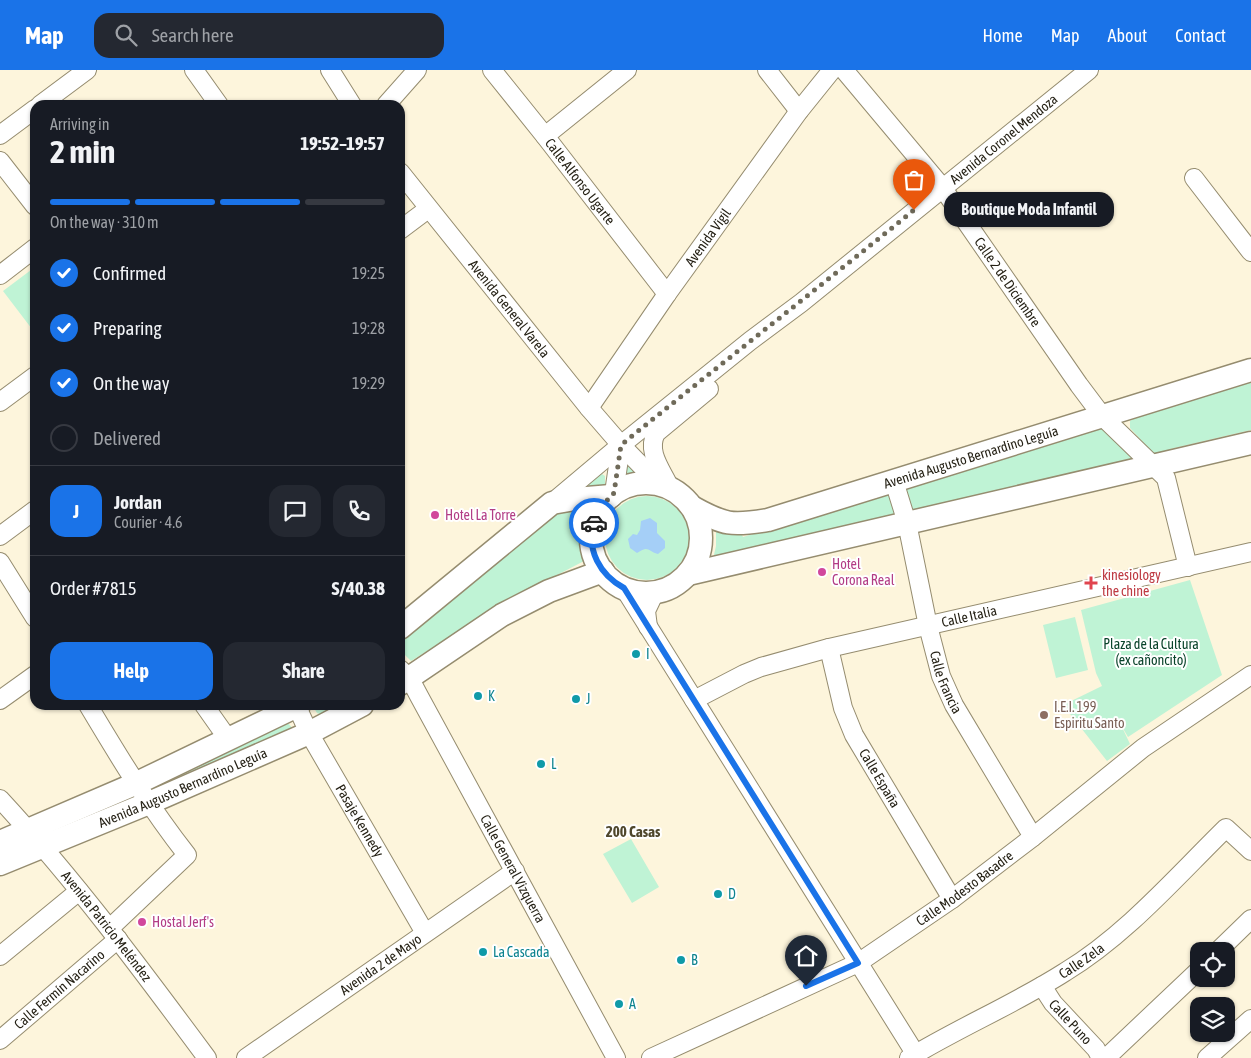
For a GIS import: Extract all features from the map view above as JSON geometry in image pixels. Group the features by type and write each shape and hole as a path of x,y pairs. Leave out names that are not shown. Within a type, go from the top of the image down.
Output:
{"main road":[{"name":"Avenida Augusto Bernardino Leguía","path":"692,507 718,520 732,524 768,520 1251,370"},
{"path":"688,574 1251,443"},
{"path":"646,483 665,486 683,496 699,520 702,534 701,548 696,562 688,574 667,588 655,592 644,592 624,588 616,584 603,571 593,551 592,529 600,508 613,494 635,484 646,483"},
{"path":"405,624 552,504 613,494"},
{"path":"405,677 502,615 549,591 603,571"},
{"name":"Avenida Augusto Bernardino Leguía","path":"0,864 35,838 135,784 290,710"},
{"name":"Avenida Augusto Bernardino Leguía","path":"0,842 35,838 149,803 309,733 353,710"}],"street":[{"path":"47,100 87,70"},
{"path":"194,70 215,100"},
{"path":"330,70 349,100"},
{"path":"390,100 417,70"},
{"name":"Calle Alfonso Ugarte","path":"492,70 667,294"},
{"path":"545,136 627,70"},
{"path":"767,70 799,110"},
{"name":"Avenida Vigil","path":"589,408 667,294 799,110 832,70"},
{"name":"Calle 2 de Diciembre","path":"844,70 942,187 1103,417 1166,478 1188,567"},
{"name":"Avenida Coronel Mendoza","path":"621,445 1089,70"},
{"path":"0,135 30,113"},
{"path":"0,162 30,200"},
{"path":"1194,178 1251,252"},
{"name":"Avenida General Varela","path":"405,179 589,408 621,445 665,486"},
{"path":"405,226 428,209"},
{"path":"0,276 30,252"},
{"name":"Avenida Coronel Mendoza","path":"665,486 653,454 652,440 656,433 757,350 801,302"},
{"path":"0,402 30,385"},
{"path":"613,494 621,445"},
{"path":"552,504 621,445"},
{"name":"Calle Francia","path":"894,481 907,523 928,626 941,676 954,705 1033,837"},
{"path":"0,536 30,514"},
{"name":"Calle Italia","path":"694,700 761,667 829,648 1251,552"},
{"path":"0,562 30,610"},
{"path":"624,588 858,963 914,1057"},
{"path":"648,627 646,610 655,592"},
{"name":"Calle España","path":"829,648 843,708 854,735 952,899"},
{"name":"Calle Modesto Basadre","path":"651,1058 858,963 952,899 1033,837 1143,748 1251,675"},
{"path":"0,700 30,679"},
{"name":"Calle General Vizquerra","path":"405,681 515,871 616,1058"},
{"path":"91,710 135,784 149,803"},
{"path":"208,710 228,739"},
{"name":"Pasaje Kennedy","path":"300,710 309,733 425,934"},
{"name":"Avenida Patricio Meléndez","path":"0,799 35,838 114,934 207,1058"},
{"name":"Calle Fermín Nacarino","path":"0,1040 114,934 187,855 149,803"},
{"name":"Calle Zela","path":"914,1057 1066,972 1124,929 1226,828 1251,851"},
{"name":"Avenida 2 de Mayo","path":"246,1058 515,871"},
{"path":"0,956 79,891"},
{"path":"1228,942 1251,920"},
{"path":"1106,1058 1190,979"},
{"name":"Calle Puno","path":"1042,986 1053,1003 1096,1049 1101,1058"},
{"path":"1207,1058 1251,1018"}],"green space":[{"path":"30,271 30,326 3,291"},
{"path":"1251,381 1251,430 1170,449 1165,454 1155,455 1130,428 1130,421 1133,419"},
{"path":"1100,425 1135,459 911,511 905,489 1096,430"},
{"path":"625,460 639,475 623,481"},
{"path":"602,474 605,476 605,487 584,488"},
{"path":"888,491 895,515 713,559 716,546 716,532 719,531 732,535 741,533 743,537 884,494"},
{"path":"647,496 663,499 677,508 686,522 689,538 686,554 677,568 663,577 647,580 631,577 617,568 608,554 605,538 608,522 617,508 631,499"},
{"path":"587,508 581,535 586,560 507,601 411,661 405,655 405,630 552,512"},
{"name":"Plaza de la Cultura (ex cañoncito)","path":"1190,580 1222,675 1128,737 1121,725 1130,744 1107,761 1063,705 1102,686 1096,673 1081,610"},
{"path":"1075,617 1088,670 1056,678 1043,625"},
{"path":"315,710 332,710 322,715"},
{"path":"287,722 294,730 166,789 162,782"},
{"path":"631,839 659,887 632,903 603,854"}],"water":[{"path":"650,518 657,523 657,533 665,541 665,548 658,554 648,549 637,553 630,548 628,539 633,534 637,535 640,530 641,521"}],"way so far":[{"path":"594,523 600,508 614,493 621,445 914,210"}],"place":[{"name":"Boutique Moda Infantil","path":"914,210"},
{"name":"Hotel La Torre","path":"435,515"},
{"name":"Hotel Corona Real","path":"822,572"},
{"name":"kinesiology the chine","path":"1091,583"},
{"name":"I","path":"636,654"},
{"name":"K","path":"478,696"},
{"name":"J","path":"576,699"},
{"name":"I.E.I. 199 Espiritu Santo","path":"1044,715"},
{"name":"L","path":"541,764"},
{"name":"D","path":"718,894"},
{"name":"Hostal Jerf's","path":"142,922"},
{"name":"La Cascada","path":"483,952"},
{"name":"B","path":"681,960"},
{"name":"A","path":"619,1004"}],"district":[{"name":"200 Casas","path":"633,832"}],"route":[{"path":"594,523 592,540 597,562 609,578 624,588 858,963 806,986"}]}
